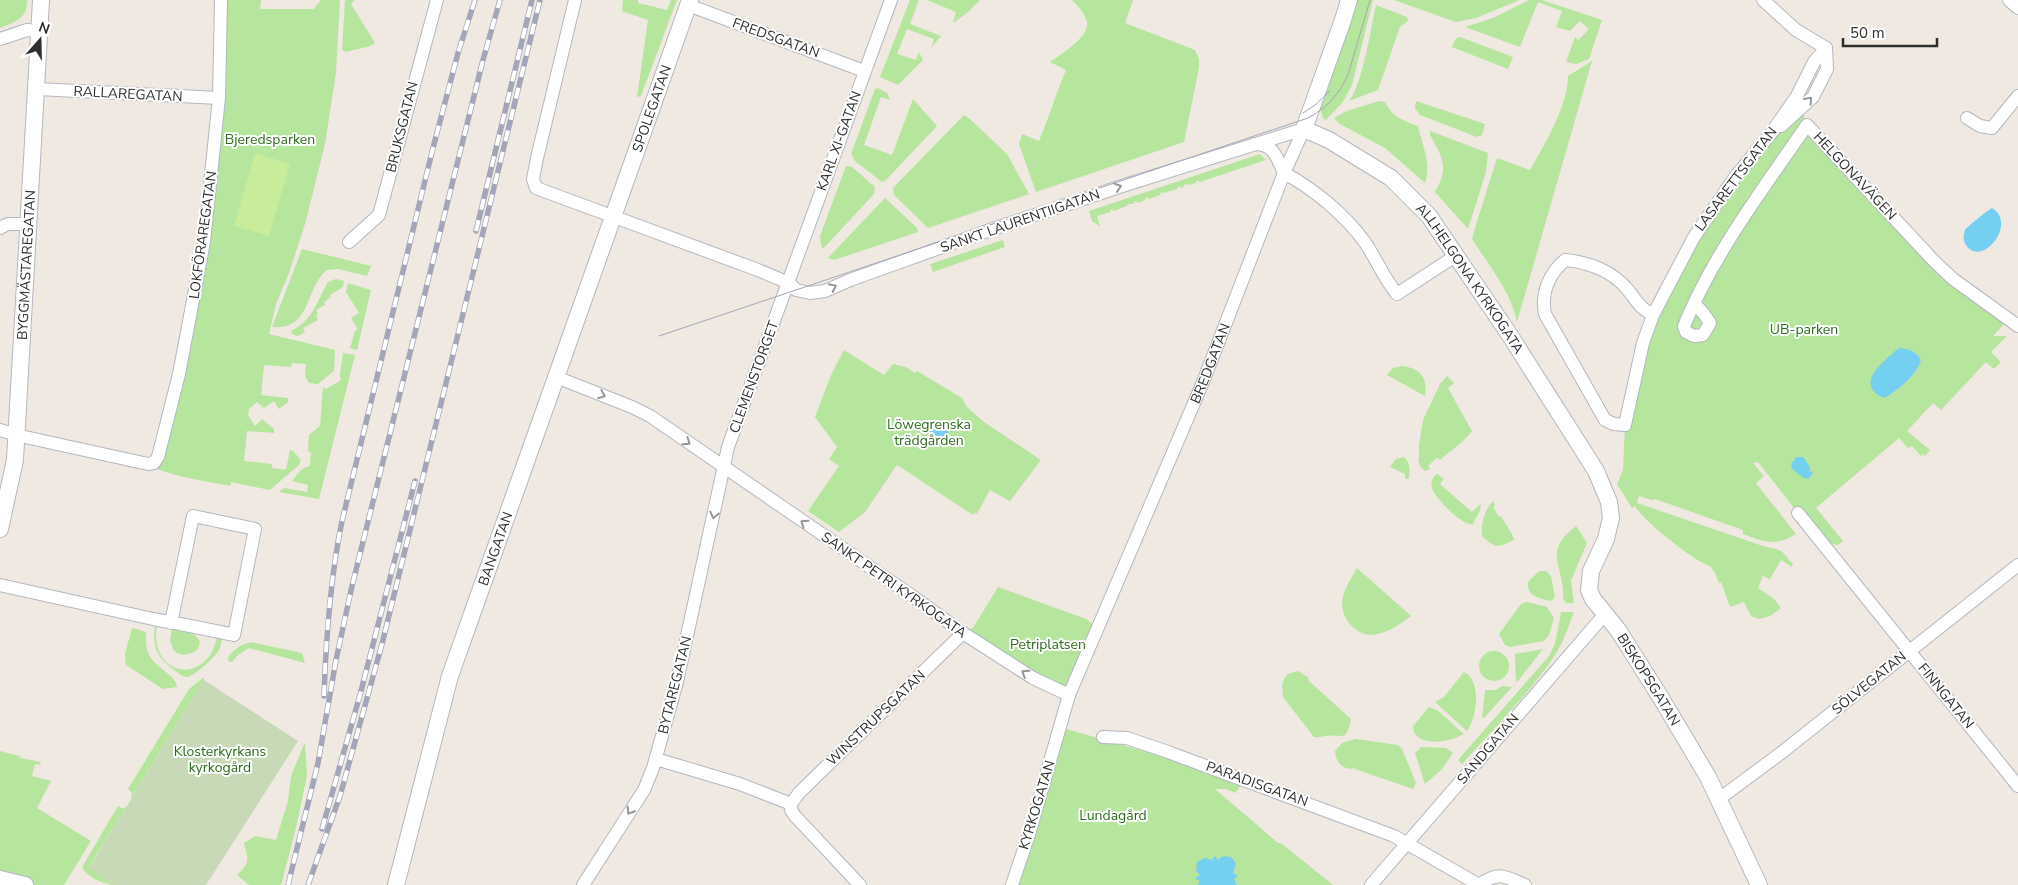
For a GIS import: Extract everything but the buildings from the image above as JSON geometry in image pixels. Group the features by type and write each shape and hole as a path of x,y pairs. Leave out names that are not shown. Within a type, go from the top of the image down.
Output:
{"street":[{"name":"BYGGMÄSTAREGATAN","path":"0,529 15,460 17,436 41,0"},
{"name":"LOKFÖRAREGATAN","path":"17,436 151,464 156,460 160,452 196,294 211,191 219,98 222,0"},
{"name":"BRUKSGATAN","path":"349,242 379,215 437,0"},
{"path":"575,0 538,151 534,183 538,190 789,283"},
{"name":"KARL XI-GATAN","path":"789,283 795,261 891,0"},
{"name":"BREDGATAN","path":"1060,724 1069,695 1203,382 1284,173 1304,129 1349,0"},
{"name":"LASARETTSGATAN","path":"1653,315 1638,306 1628,290 1617,278 1580,261 1565,260 1554,269 1546,286 1543,302 1545,314 1605,420 1614,424 1625,425 1643,344 1653,315 1694,237 1735,177 1772,132 1796,96 1814,62 1826,48 1796,30 1763,0"},
{"path":"2009,0 2018,8"},
{"name":"SPOLEGATAN","path":"614,217 689,3"},
{"name":"FREDSGATAN","path":"689,3 864,71"},
{"path":"0,39 27,30 40,31"},
{"name":"RALLAREGATAN","path":"37,89 219,98"},
{"path":"1967,118 1980,126 1992,128 2018,96"},
{"name":"HELGONAVÄGEN","path":"1695,304 1739,222 1807,125 1934,261 1953,279 2018,326"},
{"name":"SANKT LAURENTIIGATAN","path":"789,283 796,290 810,293 825,291 850,280 984,232 1304,129"},
{"name":"ALLHELGONA KYRKOGATA","path":"1304,129 1330,140 1391,178 1429,216 1457,255 1596,471"},
{"path":"1255,144 1263,144 1270,148 1284,173 1326,202 1346,220 1363,240 1397,294 1457,255"},
{"name":"BANGATAN","path":"396,885 450,676 614,217"},
{"path":"0,228 8,224 30,224"},
{"name":"CLEMENSTORGET","path":"724,467 728,447 789,283"},
{"path":"556,378 643,412 724,467"},
{"path":"0,430 17,436"},
{"name":"SANKT PETRI KYRKOGATA","path":"724,467 963,633 1033,678 1069,695"},
{"name":"BYTAREGATAN","path":"583,885 644,790 656,759 677,682 724,467"},
{"name":"BISKOPSGATAN","path":"1596,471 1609,502 1611,518 1606,539 1591,572 1589,590 1593,599 1618,630 1661,698 1719,799 1759,885"},
{"name":"FINNGATAN","path":"1798,513 2018,786"},
{"path":"0,586 171,622 234,635 256,529 193,516 171,622"},
{"name":"SÖLVEGATAN","path":"1719,799 1781,753 2018,565"},
{"name":"SANDGATAN","path":"1371,885 1605,614"},
{"name":"WINSTRUPSGATAN","path":"792,804 806,786 963,633"},
{"name":"KYRKOGATAN","path":"1012,885 1030,831 1060,724"},
{"name":"PARADISGATAN","path":"1103,737 1127,738 1219,770 1394,836 1479,885"},
{"path":"656,759 740,784 792,804 795,816 860,885"},
{"path":"1479,885 1490,877 1498,875 1525,885"},
{"path":"2,881 25,885"}],"green space":[{"path":"0,0 27,0 27,6 23,15 0,28"},
{"name":"Bjeredsparken","path":"221,0 261,0 260,9 314,9 321,0 340,0 336,73 325,144 306,221 289,273 276,304 269,334 335,350 334,371 318,384 309,383 305,376 306,364 292,363 291,367 264,365 261,395 288,398 288,402 279,409 274,401 264,408 257,402 249,409 248,415 255,426 262,419 274,429 274,433 247,431 244,461 272,464 272,468 286,470 290,450 301,460 299,465 270,490 231,482 230,486 183,477 153,468 196,294"},
{"path":"345,0 355,0 351,4 375,43 346,52 342,50"},
{"path":"623,0 638,0 638,3 667,10 671,0 677,0 641,96 637,97 648,20 622,11"},
{"path":"910,0 919,0 910,24 941,36 931,48 934,39 907,29 897,54 916,60 919,52 923,60 898,85 880,77"},
{"path":"927,0 980,0 953,23 956,12"},
{"path":"1072,0 1133,0 1125,23 1195,50 1199,59 1199,68 1184,142 1036,192 1019,144 1022,134 1039,141 1066,70 1050,62 1077,42 1087,27 1085,16"},
{"path":"1354,0 1373,0 1352,85 1343,102 1326,120 1323,118 1320,108 1322,98"},
{"path":"1394,0 1520,0 1476,18 1456,22"},
{"path":"1529,0 1542,0 1602,20 1589,59 1576,64 1566,62 1575,37 1578,40 1589,29 1580,21 1570,31 1556,27 1562,11 1538,2 1520,47 1465,27 1493,18"},
{"path":"1376,5 1407,17 1408,21 1400,27 1378,90 1349,101 1354,93 1362,70"},
{"path":"1460,37 1513,57 1508,69 1452,47 1456,38"},
{"path":"1592,61 1517,322 1505,290 1472,239 1475,228 1497,158 1530,170 1549,137 1560,112 1567,88 1568,76"},
{"path":"878,88 887,93 890,100 881,97 864,145 892,155 913,99 937,126 882,182 855,161 851,154 875,89"},
{"name":"UB-parken","path":"1797,96 1807,125 1900,225 2008,320 1993,336 2007,336 1991,352 2001,362 1994,369 1986,362 1941,410 1933,403 1907,431 1930,450 1925,456 1923,454 1921,456 1912,446 1908,448 1899,438 1816,508 1843,541 1838,545 1832,544 1804,511 1798,513 1758,462 1753,463 1764,476 1756,483 1796,534 1782,541 1770,542 1757,539 1743,534 1743,530 1655,499 1652,500 1639,496 1637,503 1782,552 1793,564 1792,567 1781,560 1770,579 1763,576 1758,588 1774,599 1781,608 1770,616 1759,619 1751,616 1744,602 1730,607 1721,582 1719,583 1712,568 1671,541 1645,518 1635,506 1632,508 1617,484 1623,470 1625,425 1631,395 1669,282"},
{"path":"1379,101 1385,102 1391,112 1399,118 1418,126 1427,162 1425,183 1385,148 1340,124 1334,118 1347,111"},
{"path":"1416,101 1485,124 1482,135 1477,137 1420,115 1415,108"},
{"path":"964,115 1007,154 1029,194 928,228 894,195 893,188"},
{"path":"1430,131 1488,153 1486,172 1468,229 1435,192 1442,176 1443,163 1430,135"},
{"path":"255,153 290,164 269,236 234,226"},
{"path":"1260,154 1266,160 1200,182 1197,180 1196,183 1185,184 1182,188 1179,186 1177,189 1164,193 1161,192 1160,195 1149,199 1146,197 1145,200 1138,203 1135,201 1133,204 1128,204 1114,211 1111,209 1110,212 1097,216 1100,226 1092,221 1089,211"},
{"path":"846,166 852,167 875,187 874,194 823,249 820,236"},
{"path":"885,198 917,228 918,232 834,260 828,258"},
{"path":"1003,240 1005,247 933,272 930,264"},
{"path":"302,249 371,266 367,276 338,269 327,270 314,287 306,306 295,322 285,326 272,327"},
{"path":"336,279 344,281 343,287 330,295 331,297 324,302 325,305 316,310 318,320 303,328 305,332 298,336 292,334 291,331 309,316 328,282"},
{"path":"348,283 371,290 357,350 350,348 355,331 358,330 351,318 359,313 346,292"},
{"name":"Löwegrenska trädgården","path":"844,350 884,375 893,364 906,367 915,373 917,371 962,398 967,407 984,422 1041,460 1010,501 990,490 977,514 974,513 973,515 897,465 865,512 839,532 808,511 839,466 829,459 837,447 815,417 832,373"},
{"path":"343,353 355,355 319,499 279,492 284,488 307,492 308,485 292,481 302,469 310,466 311,452 308,451 309,435 320,426 323,387 326,389 341,380"},
{"path":"1402,366 1418,371 1424,379 1425,396 1387,375 1393,368"},
{"path":"1447,376 1454,383 1448,388 1472,431 1440,460 1437,458 1428,466 1430,469 1425,471 1420,466 1418,458 1423,420 1440,384"},
{"path":"1404,457 1409,466 1409,478 1407,479 1405,474 1390,467 1396,459"},
{"path":"1437,474 1444,479 1440,484 1472,512 1481,503 1480,510 1473,524 1468,524 1456,517 1434,493 1431,486 1432,480"},
{"path":"1493,501 1495,505 1493,507 1499,517 1501,516 1514,540 1500,546 1494,545 1482,536 1484,517"},
{"path":"1576,526 1587,543 1571,581 1574,603 1566,603 1563,599 1563,587 1557,552 1559,544 1565,535"},
{"path":"1357,568 1411,616 1382,633 1372,635 1355,629 1344,615 1342,599"},
{"path":"1539,571 1546,571 1551,576 1555,597 1551,601 1538,598 1529,591 1528,582"},
{"name":"Petriplatsen","path":"998,587 1086,619 1097,627 1069,695 963,633 973,628"},
{"path":"1527,602 1547,607 1554,618 1549,635 1544,641 1510,647 1505,645 1499,634 1521,604"},
{"path":"1561,612 1574,612 1557,653 1521,699 1462,764 1458,760 1549,656 1555,644"},
{"path":"155,625 157,625 157,642 161,656 169,665 180,669 191,669 202,664 211,653 217,637 222,638 220,648 214,657 199,670 186,677 167,664 156,650 154,639"},
{"path":"132,628 146,632 149,655 156,664 170,675 177,687 163,689 126,665 125,654"},
{"path":"172,628 195,635 200,642 198,649 193,653 187,654 174,651 170,641"},
{"path":"251,642 302,653 305,663 249,648 238,655 232,662 229,662 228,658 235,650"},
{"path":"1543,649 1518,681 1516,681 1515,654"},
{"path":"1494,651 1505,655 1509,666 1505,677 1494,681 1483,677 1479,666 1483,655"},
{"path":"1298,671 1309,678 1308,680 1351,719 1345,735 1314,737 1283,697 1282,685 1284,679 1288,674"},
{"path":"1464,672 1470,676 1473,683 1476,700 1473,717 1467,731 1435,702 1444,697"},
{"path":"204,677 204,680 131,799 132,793 128,789 189,689"},
{"name":"Klosterkyrkans kyrkogård","path":"204,680 298,741 206,885 115,885 89,868"},
{"path":"1502,686 1512,687 1482,718 1485,690 1496,690"},
{"path":"1429,707 1437,710 1464,734 1434,742 1420,738 1415,733 1413,726"},
{"name":"Lundagård","path":"1063,728 1213,771 1241,785 1235,793 1226,789 1215,789 1278,843 1281,843 1333,885 1017,885"},
{"path":"1356,739 1398,745 1402,749 1416,783 1413,789 1341,765 1336,758 1335,751 1342,743"},
{"path":"305,742 307,775 281,885 249,885 237,875 245,867 247,860 244,843 255,836 276,840 288,801 291,776"},
{"path":"1421,747 1446,748 1453,753 1442,769 1425,784 1415,753"},
{"path":"0,751 20,756 20,758 41,762 40,765 35,764 32,776 51,781 37,808 91,841 64,885 25,885 0,879"},
{"path":"118,806 123,809 127,806 89,867 115,885 96,880 87,874 82,867"}],"water":[{"path":"1992,208 1999,215 2001,223 1999,233 1995,241 1988,248 1973,251 1964,242 1965,230"},
{"path":"1899,348 1912,351 1921,360 1919,366 1906,382 1884,398 1875,392 1871,386 1871,379 1880,365"},
{"path":"939,420 945,423 948,429 945,435 939,438 933,435 930,429 933,423"},
{"path":"1796,457 1803,457 1810,467 1810,471 1813,473 1809,478 1805,479 1791,468"},
{"path":"1215,856 1218,860 1226,856 1232,858 1236,864 1233,873 1238,876 1234,879 1237,885 1197,885 1200,881 1195,878 1200,875 1196,871 1197,862 1205,858 1212,860"}],"tram line":[{"path":"659,336 1308,118 1327,105 1348,75 1370,0"},
{"path":"1303,113 1330,91"}],"railway":[{"path":"324,696 329,608 342,521 433,148 458,53 475,0"},
{"path":"288,885 318,763 336,660 352,586 483,60 500,0"},
{"path":"476,231 532,0"},
{"path":"308,885 340,796 382,644 540,0"},
{"path":"322,829 360,695 415,481"}]}
